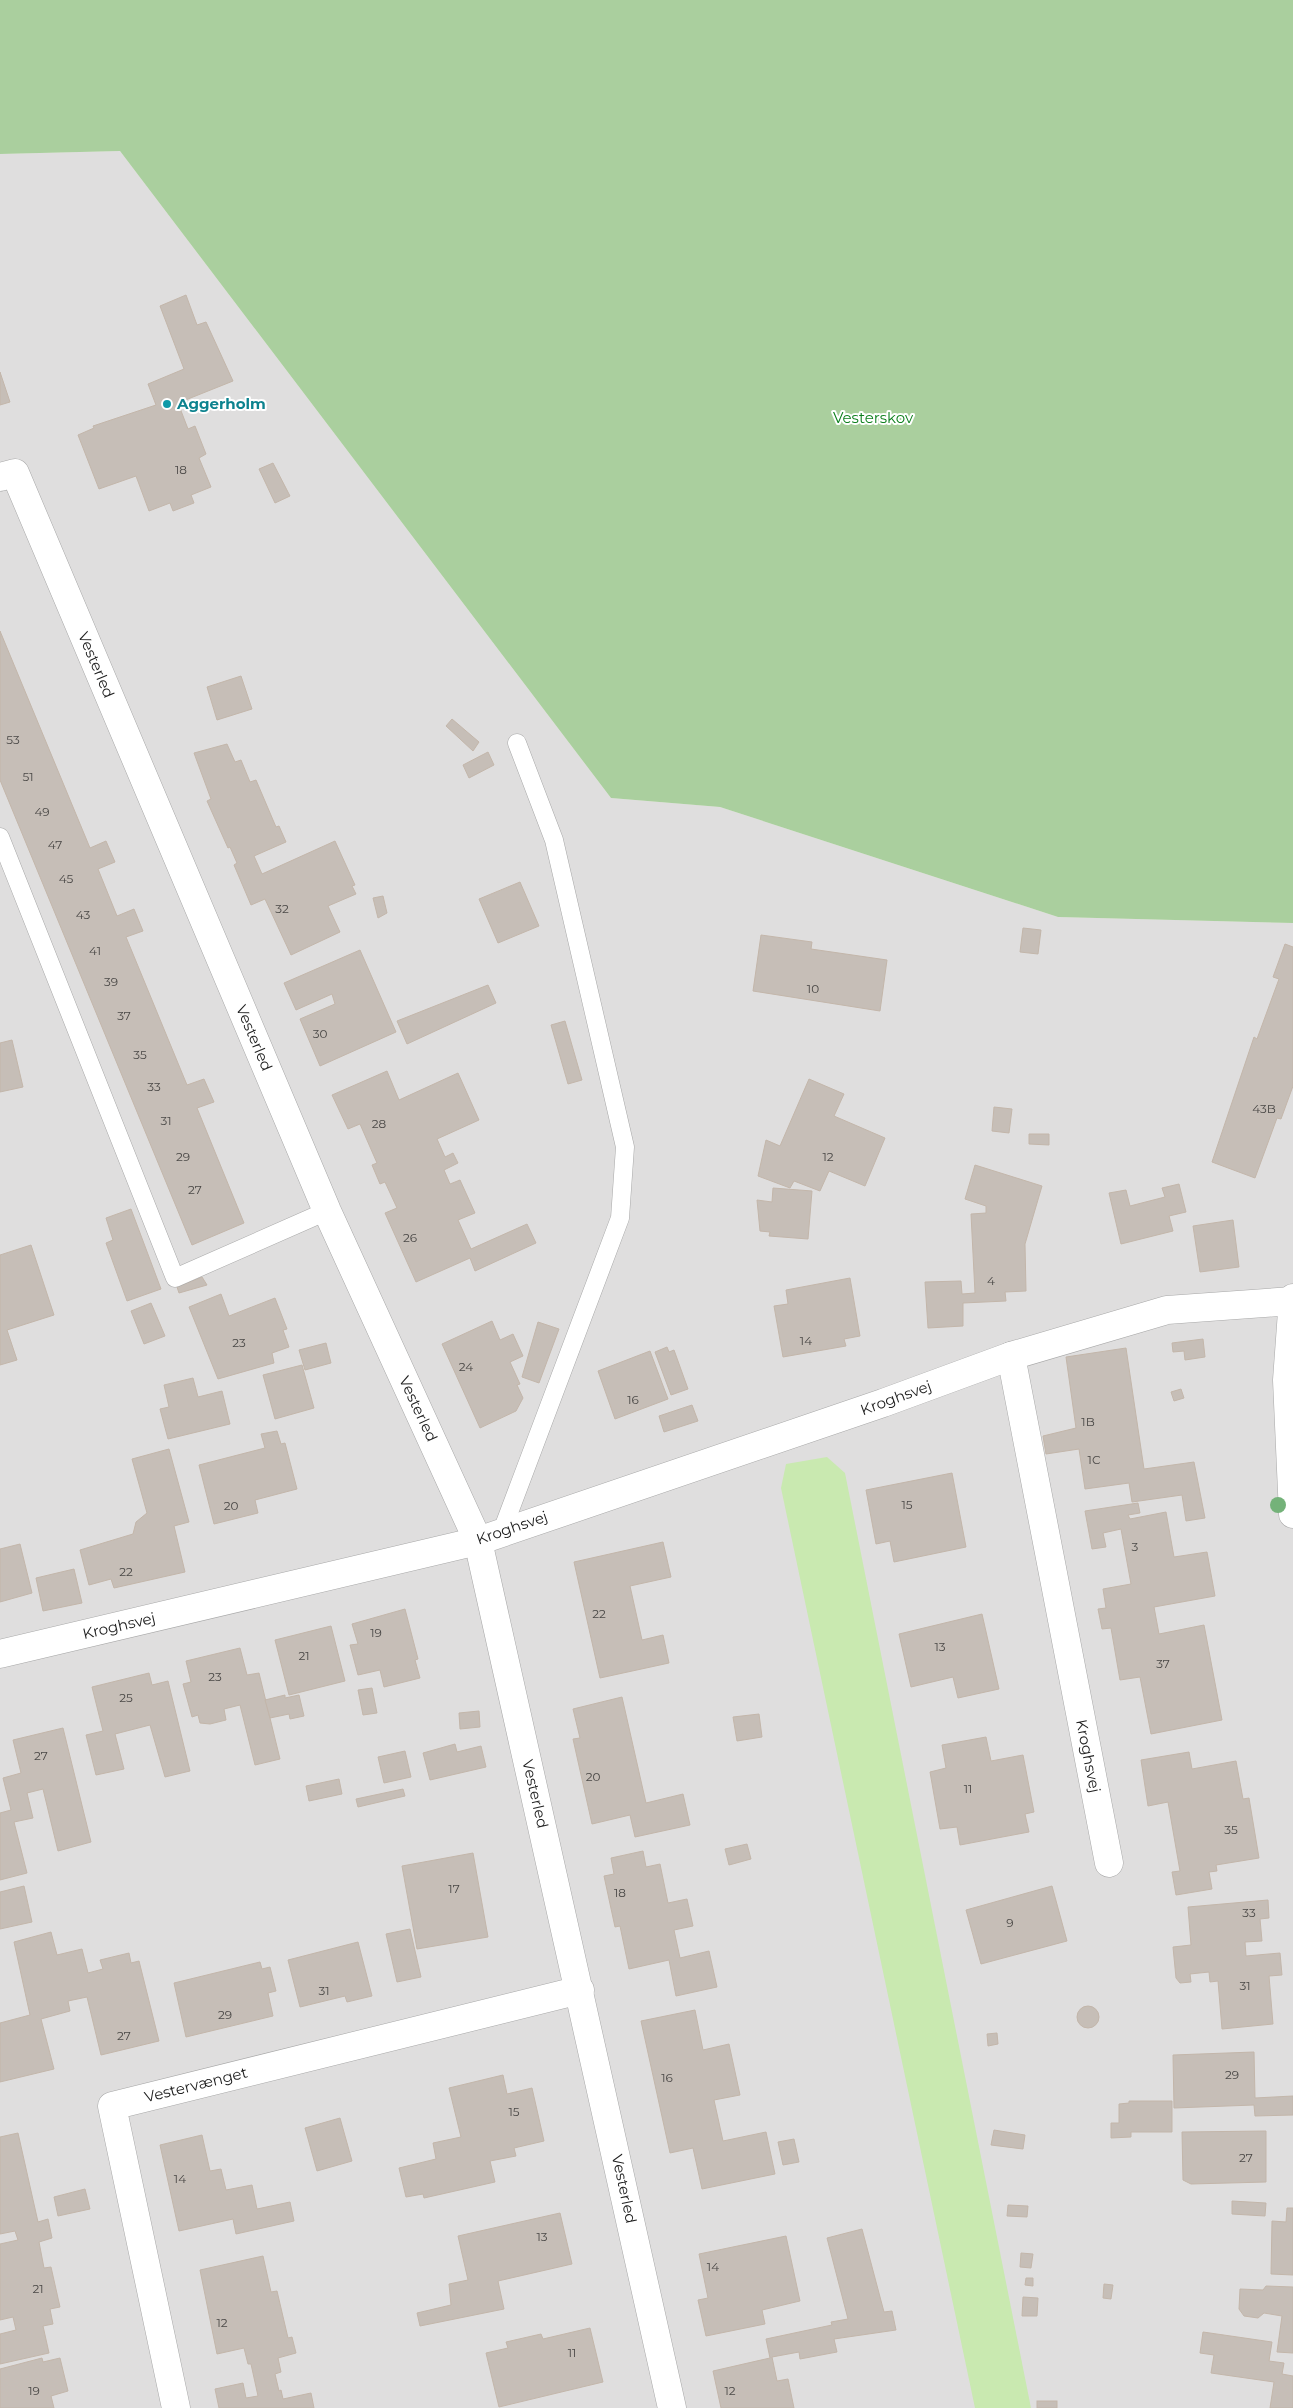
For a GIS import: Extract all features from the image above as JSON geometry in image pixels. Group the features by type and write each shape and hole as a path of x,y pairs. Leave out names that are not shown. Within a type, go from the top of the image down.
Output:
{"street":[{"name":"Vesterled","path":"0,477 15,474 327,1211 490,1536 580,1990 672,2408"},
{"name":"Kroghsvej","path":"0,1654 490,1536 883,1403 1011,1356 1167,1310 1293,1299"},
{"path":"1293,1299 1287,1380 1293,1514"},
{"name":"Kroghsvej","path":"1011,1356 1109,1863"},
{"name":"Vestervænget","path":"176,2408 112,2106 580,1990"}],"lane":[{"path":"490,1536 620,1218 625,1146 554,840 516,743"},
{"path":"0,837 175,1278 327,1211"}],"shaded area":[{"path":"120,151 611,798 720,807 1058,917 1293,923 1293,2408 0,2408 0,154"}],"green space":[{"name":"Vesterskov","path":"0,0 1293,0 1293,923 1058,917 720,807 611,798 120,151 0,154"},
{"path":"827,1457 845,1473 1031,2408 975,2408 781,1488 786,1464"}],"building":[{"name":"Aggerholm","path":"186,295 197,325 206,322 233,381 178,403 188,429 195,426 206,454 199,458 211,487 191,495 194,503 173,511 170,503 149,511 136,476 99,489 78,435 94,428 93,426 156,405 148,384 184,369 160,306"},
{"path":"0,372 10,402 0,405"},
{"path":"273,463 290,496 275,503 259,469"},
{"path":"0,631 90,848 106,841 115,862 98,869 117,916 134,909 143,931 126,937 187,1085 204,1079 214,1102 197,1108 244,1223 192,1245 0,780"},
{"path":"241,676 252,709 217,720 207,687"},
{"path":"452,719 479,742 473,751 446,726"},
{"path":"227,744 235,762 241,760 250,782 256,780 276,827 279,826 286,842 254,856 262,874 335,841 355,885 352,886 356,894 328,906 340,932 291,955 265,899 251,905 234,865 237,863 230,847 228,848 207,801 211,799 194,753"},
{"path":"488,752 494,765 469,778 463,765"},
{"path":"520,882 539,926 498,943 479,899"},
{"path":"383,896 387,913 378,918 373,898"},
{"path":"1023,928 1041,930 1038,954 1020,952"},
{"path":"761,935 812,942 811,949 887,960 880,1011 753,991"},
{"path":"1285,944 1293,947 1293,1086 1281,1119 1277,1118 1255,1178 1212,1162 1254,1037 1257,1039 1279,979 1273,977"},
{"path":"360,950 396,1032 320,1066 300,1019 335,1004 332,994 296,1010 284,983"},
{"path":"488,985 496,1003 407,1044 397,1021"},
{"path":"565,1021 582,1080 568,1084 551,1025"},
{"path":"12,1040 23,1087 0,1092 0,1043"},
{"path":"387,1071 399,1100 458,1073 479,1120 437,1139 445,1157 453,1153 458,1163 444,1170 450,1184 460,1180 475,1213 458,1220 471,1249 527,1224 536,1243 475,1271 470,1258 416,1282 385,1213 397,1208 385,1182 380,1184 372,1165 377,1163 360,1124 348,1129 332,1095"},
{"path":"809,1079 844,1094 834,1116 885,1138 865,1186 829,1171 820,1191 794,1181 790,1188 758,1176 766,1140 780,1146"},
{"path":"994,1107 1012,1109 1009,1133 992,1131"},
{"path":"1029,1134 1049,1134 1049,1145 1029,1144"},
{"path":"975,1165 1042,1186 1025,1244 1026,1291 1005,1292 1006,1301 963,1303 963,1326 928,1328 925,1282 961,1281 962,1294 975,1293 971,1214 986,1213 986,1206 965,1199"},
{"path":"1179,1184 1186,1212 1169,1216 1173,1231 1121,1244 1109,1193 1126,1190 1130,1206 1165,1197 1162,1188"},
{"path":"773,1188 812,1191 808,1239 769,1236 770,1232 760,1231 757,1200 772,1202"},
{"path":"131,1209 161,1289 127,1301 106,1243 113,1240 106,1218"},
{"path":"1233,1220 1239,1267 1200,1272 1193,1226"},
{"path":"31,1245 54,1315 7,1330 17,1360 0,1365 0,1255"},
{"path":"202,1277 207,1285 179,1293 177,1287"},
{"path":"850,1278 860,1336 844,1339 846,1346 783,1357 774,1306 788,1304 786,1290"},
{"path":"221,1294 229,1316 275,1298 287,1329 283,1330 289,1347 272,1353 274,1363 218,1379 189,1307"},
{"path":"151,1303 165,1336 144,1344 131,1311"},
{"path":"492,1321 500,1340 513,1334 523,1356 510,1362 520,1384 517,1385 523,1398 516,1411 480,1428 442,1344"},
{"path":"538,1322 559,1329 539,1383 522,1377"},
{"path":"1203,1339 1205,1357 1185,1360 1184,1351 1173,1352 1172,1343"},
{"path":"326,1343 331,1363 305,1370 299,1350"},
{"path":"667,1347 669,1352 674,1350 688,1389 671,1395 655,1352"},
{"path":"1126,1348 1144,1469 1194,1462 1205,1518 1186,1521 1182,1495 1132,1502 1129,1483 1085,1489 1079,1449 1046,1454 1043,1436 1076,1428 1066,1357"},
{"path":"650,1351 668,1399 615,1419 598,1371"},
{"path":"302,1365 314,1408 275,1419 263,1375"},
{"path":"193,1378 198,1397 222,1391 230,1424 168,1439 160,1409 169,1407 164,1385"},
{"path":"1181,1389 1184,1398 1174,1401 1171,1392"},
{"path":"692,1405 698,1421 664,1432 659,1416"},
{"path":"277,1431 281,1444 285,1443 297,1489 255,1500 258,1513 214,1524 199,1465 265,1448 261,1434"},
{"path":"169,1449 189,1522 174,1526 185,1572 114,1588 111,1579 89,1585 80,1550 133,1534 136,1522 147,1513 132,1459"},
{"path":"952,1473 966,1547 894,1562 890,1541 876,1544 866,1490"},
{"path":"1138,1503 1140,1513 1128,1515 1130,1519 1166,1512 1174,1557 1207,1552 1215,1596 1154,1607 1159,1634 1204,1625 1222,1720 1151,1734 1140,1677 1120,1680 1111,1628 1102,1629 1098,1609 1106,1608 1103,1589 1131,1584 1121,1529 1103,1533 1106,1547 1092,1549 1085,1511"},
{"path":"663,1542 671,1577 630,1586 642,1640 663,1635 669,1663 600,1678 574,1562"},
{"path":"20,1544 32,1593 0,1602 0,1549"},
{"path":"74,1569 82,1603 43,1611 36,1578"},
{"path":"405,1609 418,1659 415,1660 420,1678 384,1687 380,1670 358,1675 350,1645 358,1644 352,1624"},
{"path":"982,1614 999,1689 958,1698 953,1677 911,1687 899,1634"},
{"path":"331,1626 345,1681 289,1695 275,1640"},
{"path":"240,1648 247,1675 259,1673 280,1759 255,1765 240,1705 224,1709 226,1720 210,1724 200,1723 198,1715 192,1717 183,1684 191,1682 186,1661"},
{"path":"149,1673 152,1685 168,1681 190,1771 165,1777 150,1725 115,1734 124,1769 96,1775 86,1735 103,1731 92,1687"},
{"path":"372,1688 377,1713 363,1715 358,1690"},
{"path":"285,1695 285,1698 299,1695 304,1716 290,1719 289,1714 270,1718 265,1700"},
{"path":"622,1697 646,1803 683,1794 690,1825 635,1837 630,1815 592,1824 573,1739 580,1738 573,1709"},
{"path":"479,1711 480,1727 460,1729 459,1713"},
{"path":"759,1714 762,1737 737,1741 733,1717"},
{"path":"63,1728 91,1842 58,1851 43,1789 27,1793 33,1818 14,1822 27,1873 0,1880 0,1813 11,1810 3,1778 21,1773 13,1740"},
{"path":"986,1737 991,1761 1023,1755 1034,1812 1025,1814 1029,1832 960,1845 957,1827 940,1829 930,1772 946,1768 942,1745"},
{"path":"455,1744 457,1752 481,1746 486,1767 430,1780 423,1753"},
{"path":"405,1751 411,1777 384,1783 378,1757"},
{"path":"1189,1752 1192,1769 1236,1761 1243,1799 1249,1798 1259,1858 1216,1865 1217,1871 1209,1872 1212,1889 1176,1895 1172,1872 1180,1871 1168,1802 1148,1806 1141,1760"},
{"path":"339,1779 342,1794 309,1801 306,1786"},
{"path":"403,1789 405,1796 358,1807 356,1799"},
{"path":"747,1844 751,1859 729,1865 725,1849"},
{"path":"643,1851 646,1867 660,1864 668,1903 687,1899 693,1926 674,1930 680,1958 709,1951 717,1987 676,1996 669,1960 629,1969 620,1926 615,1927 604,1876 614,1874 611,1858"},
{"path":"473,1853 488,1937 417,1949 402,1866"},
{"path":"24,1886 32,1922 0,1929 0,1892"},
{"path":"1052,1886 1067,1941 981,1964 966,1910"},
{"path":"1268,1900 1269,1918 1260,1919 1262,1941 1245,1942 1246,1956 1280,1953 1282,1975 1269,1976 1273,2024 1222,2029 1218,1981 1210,1982 1209,1972 1190,1974 1191,1982 1180,1983 1176,1978 1173,1947 1191,1945 1188,1907"},
{"path":"410,1929 421,1977 397,1982 386,1934"},
{"path":"51,1932 57,1955 82,1949 88,1973 103,1969 100,1960 129,1953 131,1963 139,1961 159,2041 101,2055 87,1997 68,2001 70,2011 41,2019 54,2069 0,2082 0,2023 30,2015 14,1942"},
{"path":"358,1942 372,1996 347,2002 345,1996 300,2007 288,1960"},
{"path":"260,1962 262,1969 270,1967 276,1991 268,1993 273,2016 186,2037 174,1983"},
{"path":"1088,2006 1096,2009 1099,2017 1096,2025 1088,2028 1080,2025 1077,2017 1080,2009"},
{"path":"695,2010 703,2050 729,2044 740,2095 714,2100 723,2141 766,2132 775,2174 702,2189 693,2148 670,2153 641,2021"},
{"path":"997,2033 998,2044 988,2046 987,2034"},
{"path":"1254,2052 1255,2098 1293,2096 1293,2115 1255,2116 1254,2105 1174,2108 1173,2055"},
{"path":"503,2075 507,2094 532,2088 544,2141 514,2148 516,2156 490,2161 495,2182 424,2198 423,2194 406,2197 399,2168 436,2159 433,2143 461,2137 449,2088"},
{"path":"1129,2101 1172,2101 1172,2132 1131,2132 1131,2137 1111,2138 1111,2123 1119,2123 1119,2104 1129,2103"},
{"path":"340,2118 352,2161 317,2171 305,2128"},
{"path":"994,2130 1025,2135 1023,2149 991,2145"},
{"path":"1266,2131 1266,2182 1191,2184 1183,2180 1182,2132"},
{"path":"18,2133 38,2222 48,2219 52,2238 39,2242 44,2268 51,2267 60,2307 50,2309 53,2324 43,2326 49,2353 0,2364 0,2334 16,2330 13,2317 0,2320 0,2244 18,2240 15,2231 0,2234 0,2137"},
{"path":"202,2135 210,2171 221,2169 226,2190 252,2185 257,2209 290,2202 294,2221 236,2234 233,2219 179,2231 160,2145"},
{"path":"794,2139 799,2162 783,2165 778,2142"},
{"path":"85,2189 90,2209 58,2216 54,2197"},
{"path":"1232,2201 1266,2203 1265,2216 1232,2214"},
{"path":"1008,2205 1028,2206 1027,2217 1007,2216"},
{"path":"1287,2208 1293,2208 1293,2275 1271,2274 1272,2221 1286,2222"},
{"path":"560,2213 572,2264 498,2281 504,2309 420,2326 417,2313 451,2305 449,2284 468,2280 458,2236"},
{"path":"862,2229 884,2312 892,2311 896,2330 834,2339 837,2352 800,2359 799,2352 772,2357 777,2381 788,2379 794,2408 721,2408 713,2371 770,2358 766,2339 832,2325 831,2322 848,2319 827,2238"},
{"path":"786,2236 800,2301 762,2310 765,2324 706,2336 698,2300 708,2298 699,2254"},
{"path":"1021,2253 1033,2254 1031,2268 1020,2267"},
{"path":"263,2256 271,2292 277,2291 288,2338 292,2337 296,2353 278,2358 281,2372 275,2374 279,2391 281,2390 283,2399 311,2393 314,2408 219,2408 215,2389 243,2383 246,2398 258,2396 251,2364 248,2364 244,2348 217,2354 200,2270"},
{"path":"1026,2278 1033,2278 1033,2286 1025,2285"},
{"path":"1104,2284 1113,2285 1111,2299 1103,2298"},
{"path":"1266,2286 1293,2287 1293,2353 1277,2352 1282,2316 1264,2313 1258,2318 1244,2316 1239,2309 1240,2289 1263,2290"},
{"path":"1023,2297 1038,2298 1037,2316 1022,2316"},
{"path":"590,2328 603,2382 499,2407 486,2353 508,2348 506,2342 541,2334 543,2339"},
{"path":"1203,2332 1272,2342 1269,2361 1284,2363 1282,2374 1293,2376 1293,2408 1270,2408 1274,2382 1211,2373 1214,2355 1200,2353"},
{"path":"42,2358 43,2362 60,2358 68,2391 51,2396 54,2408 0,2408 0,2369"},
{"path":"1037,2401 1057,2401 1057,2408 1037,2408"}],"place":[{"name":"Aggerholm","path":"167,404"}]}
